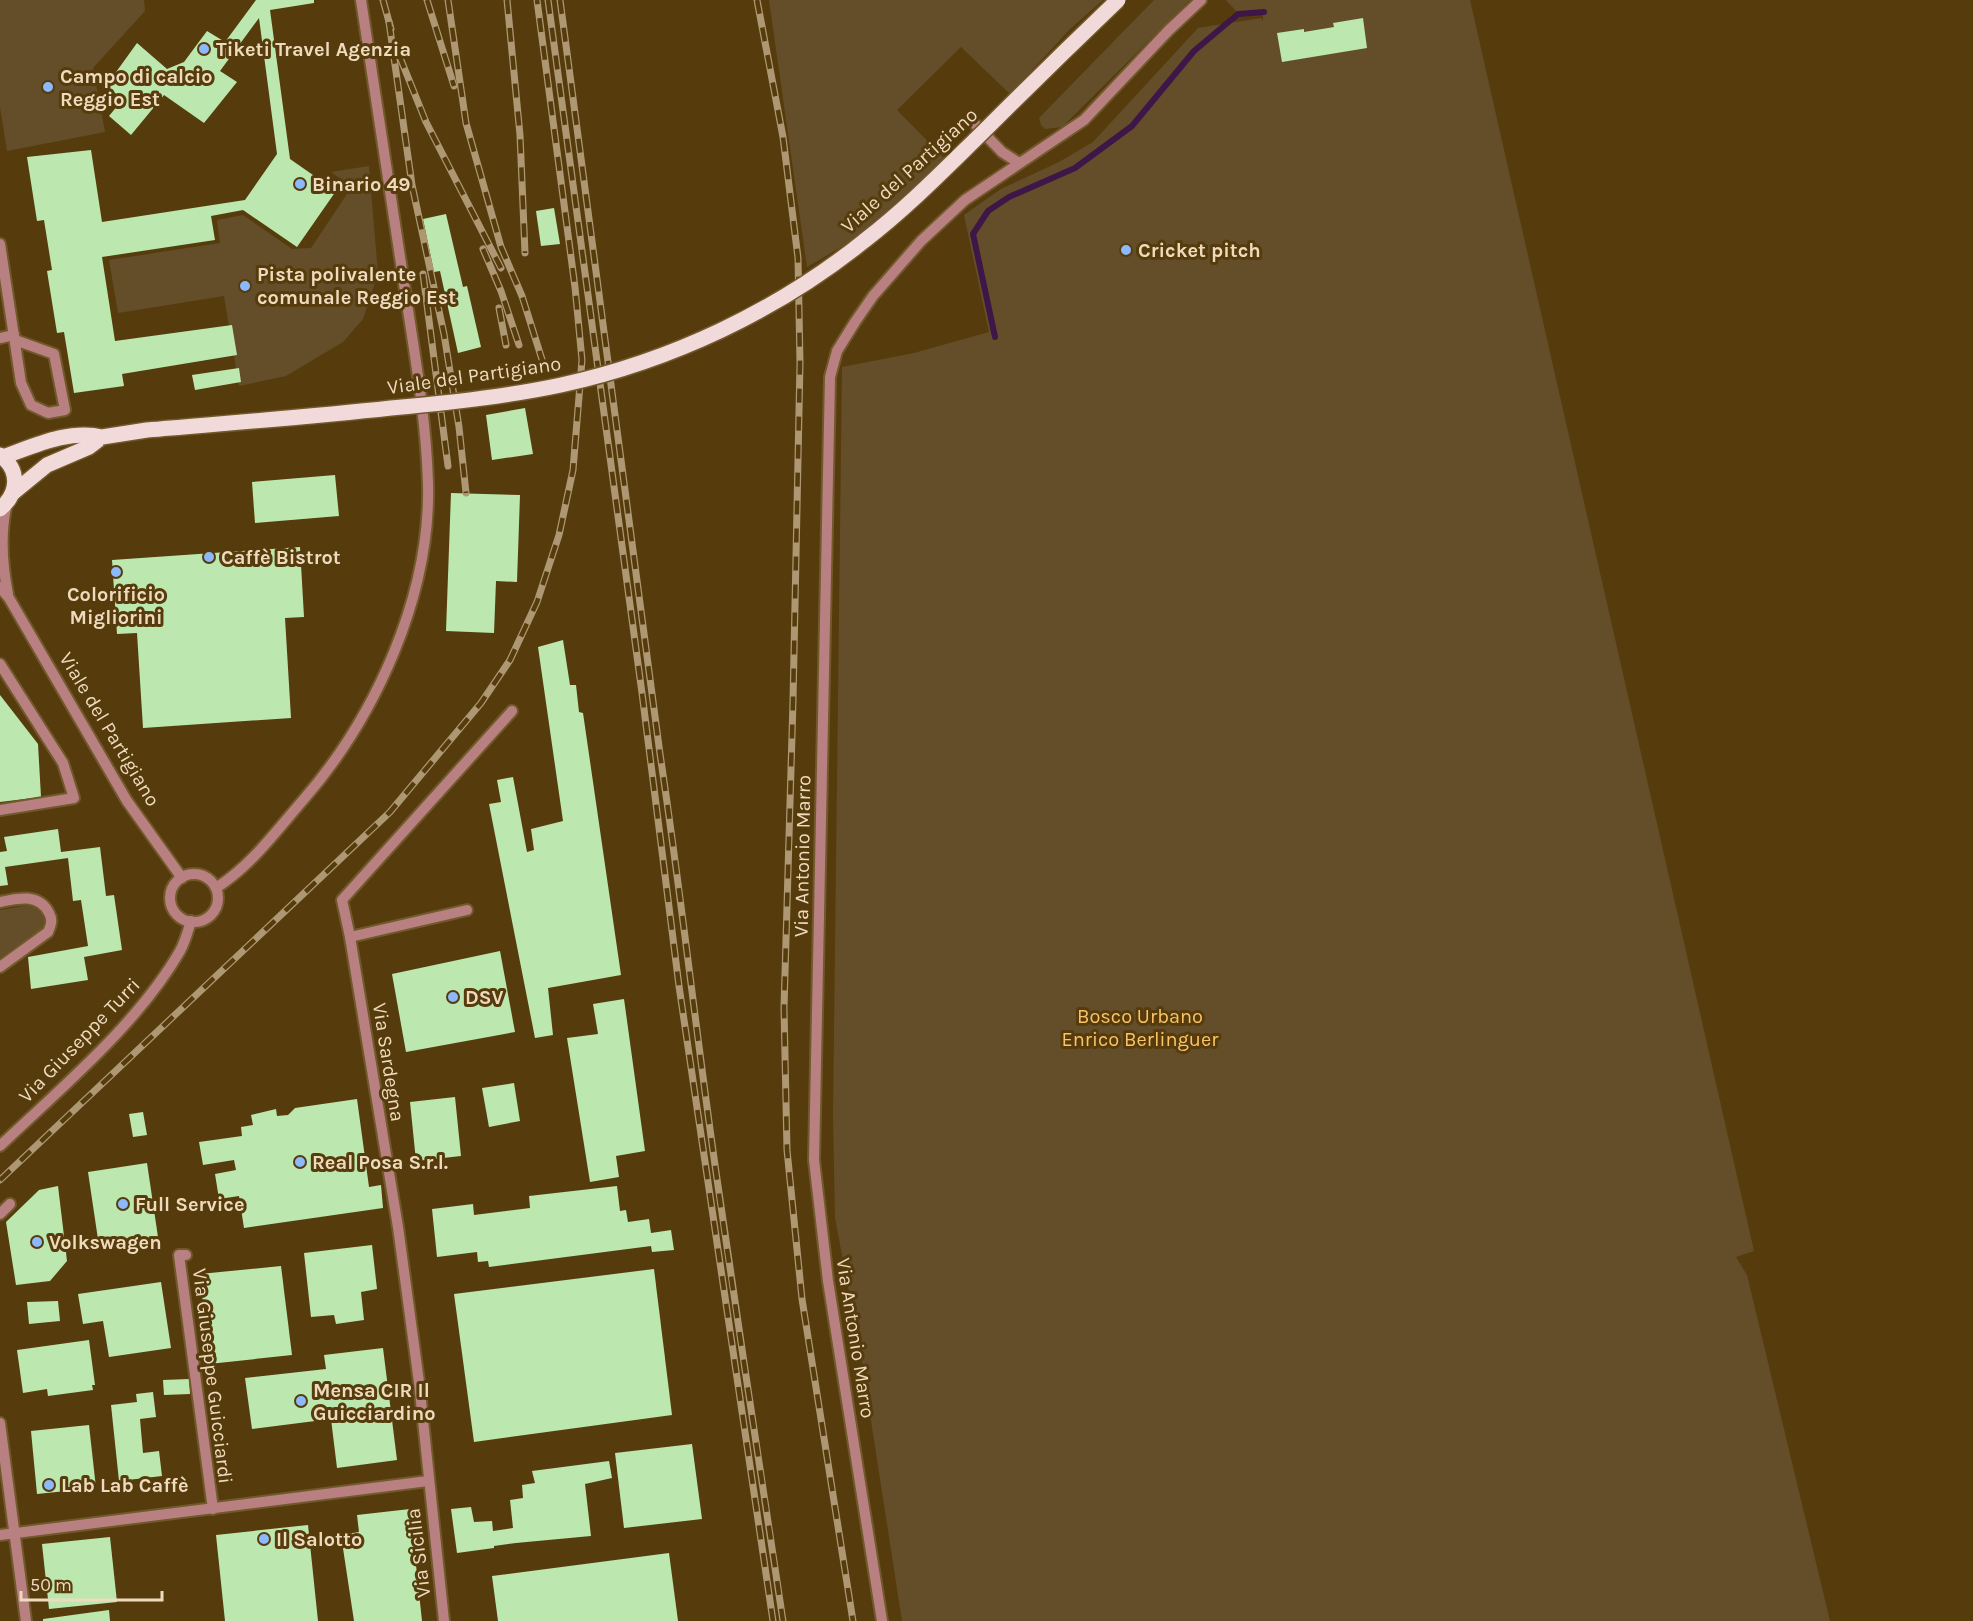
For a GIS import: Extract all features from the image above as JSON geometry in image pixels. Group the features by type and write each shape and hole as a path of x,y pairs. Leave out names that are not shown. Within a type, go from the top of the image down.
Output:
{"main road":[{"name":"Viale del Partigiano","path":"7,501 14,473 1,456 75,434 88,433 102,437 159,429 450,403 507,395 563,384 619,369 670,352 718,332 808,282 864,241 919,195 1118,0"},
{"name":"Viale del Partigiano","path":"7,501 47,465 89,447 102,437"}],"street":[{"path":"216,888 232,878 251,860 311,791 356,730 381,681 399,636 417,583 423,548 428,483 420,395 361,0"},
{"name":"Via Antonio Marro","path":"882,1621 828,1281 814,1160 830,377 837,351 855,322 873,296 921,241 965,200 1084,120 1169,30 1201,0"},
{"path":"971,120 1002,152 1019,163"},
{"path":"0,244 14,338 21,383 31,405 48,413 65,410 54,354 14,338 0,338"},
{"name":"Viale del Partigiano","path":"7,501 3,516 1,547 9,598"},
{"name":"Viale del Partigiano","path":"0,587 9,598 127,801 182,878"},
{"path":"0,664 63,763 74,798 0,810"},
{"name":"Via Sardegna","path":"428,1481 419,1382 398,1227 351,937 342,900 512,711"},
{"path":"190,874 206,877 216,888 218,896 214,911 202,920 191,921 180,916 171,904 172,888 190,874"},
{"path":"0,902 27,898 39,901 51,916 52,924 48,932 0,967"},
{"path":"351,937 466,909"},
{"name":"Via Giuseppe Turri","path":"0,1146 103,1047 156,988 182,949 191,921"},
{"path":"0,1214 10,1204"},
{"name":"Via Giuseppe Guicciardi","path":"186,1255 179,1256 213,1509"},
{"path":"0,1423 26,1621"},
{"name":"Via Giuseppe Guicciardi","path":"0,1535 428,1481"},
{"name":"Via Sicilia","path":"428,1481 444,1621"}],"green space":[{"name":"Campo di calcio Reggio Est","path":"0,0 144,0 145,11 93,68 105,132 7,151 0,107"},
{"path":"769,0 1103,0 1070,29 1010,94 961,47 897,110 945,159 860,236 807,267"},
{"path":"1154,0 1190,0 1062,127 1045,129 1039,118"},
{"name":"Bosco Urbano Enrico Berlinguer","path":"1226,0 1470,0 1754,1251 1736,1257 1747,1275 1830,1621 902,1621 861,1356 835,1218 833,1115 842,367 914,353 989,332 964,215 1001,189 1059,162 1093,142 1198,28 1261,18 1263,21 1263,12 1237,12"},
{"path":"369,166 378,274 363,319 343,342 286,376 239,386 224,296 118,313 109,260 220,243 217,220 243,215 292,249 311,248 347,194 345,182 331,172"},
{"path":"29,905 42,914 44,924 42,928 0,958 0,910"}],"building":[{"path":"256,0 314,0 314,3 270,10 290,159 336,191 297,247 243,210 211,216 215,240 102,257 115,341 232,325 237,355 122,374 124,386 74,393 64,332 57,333 47,271 52,270 44,220 37,221 27,157 91,150 102,222 245,200 277,154 259,18 220,71 237,82 204,123 164,95 131,135 109,116 123,99 106,86 137,43 167,69 184,62 207,31 225,42"},
{"path":"1363,18 1367,48 1282,62 1277,33 1304,29 1304,32 1334,27 1333,23"},
{"path":"554,208 560,244 541,246 536,211"},
{"path":"446,214 463,287 467,286 481,347 458,353 440,271 434,272 423,219"},
{"path":"239,368 241,382 195,390 192,375"},
{"path":"525,408 533,454 492,460 486,415"},
{"path":"335,475 339,516 255,523 252,482"},
{"path":"451,493 520,495 517,582 496,581 494,633 446,631"},
{"path":"300,547 304,617 285,618 291,718 143,728 137,633 117,634 112,560"},
{"path":"563,640 570,685 576,685 579,712 583,713 621,975 548,988 553,1035 535,1038 489,804 501,802 497,780 513,777 527,852 534,850 531,829 563,821 538,647"},
{"path":"0,695 38,744 41,797 0,802"},
{"path":"58,829 61,852 100,847 106,896 114,895 122,950 84,957 88,980 31,989 28,957 88,946 81,900 73,901 68,858 5,867 8,885 0,886 0,852 7,851 4,837"},
{"name":"DSV","path":"500,951 515,1032 406,1052 392,974"},
{"path":"624,999 645,1151 616,1156 619,1177 590,1182 567,1038 598,1034 593,1004"},
{"path":"514,1083 520,1121 489,1127 482,1088"},
{"path":"455,1097 461,1156 416,1161 410,1102"},
{"name":"Real Posa S.r.l.","path":"357,1099 369,1187 381,1185 383,1208 244,1228 239,1196 219,1199 215,1174 236,1170 234,1160 203,1165 199,1142 242,1136 241,1127 253,1125 251,1115 276,1109 277,1116 288,1115 295,1108"},
{"path":"143,1112 147,1135 133,1137 129,1114"},
{"name":"Full Service","path":"147,1163 158,1237 99,1246 88,1172"},
{"name":"Volkswagen","path":"58,1186 67,1261 50,1281 16,1285 6,1222 39,1190"},
{"path":"617,1186 620,1211 626,1210 628,1222 649,1219 651,1233 671,1230 674,1250 652,1252 651,1246 489,1267 488,1261 478,1262 477,1252 437,1257 432,1209 473,1204 474,1215 530,1208 529,1196"},
{"path":"372,1245 377,1289 361,1292 364,1320 336,1324 334,1315 311,1317 304,1253"},
{"path":"281,1266 292,1355 209,1364 200,1274"},
{"path":"654,1269 672,1415 474,1442 454,1294"},
{"path":"161,1282 171,1348 109,1357 103,1321 83,1324 78,1294"},
{"path":"58,1301 60,1321 29,1324 27,1302"},
{"path":"89,1340 95,1385 92,1385 93,1390 48,1396 47,1389 23,1393 17,1350"},
{"path":"383,1348 397,1460 337,1468 331,1419 252,1429 245,1378 326,1369 324,1355"},
{"path":"189,1379 190,1394 164,1395 163,1380"},
{"path":"153,1392 156,1417 140,1419 143,1453 159,1451 162,1476 119,1481 111,1405 137,1402 136,1394"},
{"path":"89,1425 96,1488 37,1494 31,1431"},
{"path":"692,1444 702,1519 624,1528 615,1453"},
{"path":"609,1461 612,1478 585,1484 591,1536 516,1543 457,1553 451,1509 471,1507 474,1522 492,1521 493,1531 513,1528 510,1500 523,1498 522,1485 535,1483 532,1471"},
{"path":"410,1509 422,1621 354,1621 341,1535 359,1532 357,1515"},
{"path":"308,1525 318,1621 225,1621 216,1535"},
{"path":"110,1537 117,1602 49,1609 42,1544"},
{"path":"669,1553 678,1621 498,1621 492,1576"},
{"path":"109,1610 110,1621 43,1621 43,1619"}],"waterway":[{"path":"995,337 973,234 988,211 1009,197 1075,168 1132,126 1194,51 1238,14 1264,12"}],"railway":[{"path":"383,0 391,29"},
{"path":"427,0 454,86"},
{"path":"448,0 466,123 501,247 522,296 545,369"},
{"path":"507,0 520,135 525,253"},
{"path":"0,1180 390,812 481,703 510,660 537,602 559,535 573,470 582,360 575,287 537,0"},
{"path":"548,0 642,693 679,986 773,1621"},
{"path":"560,0 709,1120 783,1621"},
{"path":"757,0 783,137 798,258 800,363 784,1008 787,1150 802,1299 853,1621"},
{"path":"389,22 412,185 444,334 459,427 466,493"},
{"path":"399,55 426,122 501,268"},
{"path":"483,249 501,291 519,345"},
{"path":"423,274 448,466"},
{"path":"499,308 506,345"}],"place":[{"name":"Tiketi Travel Agenzia","path":"204,49"},
{"name":"Campo di calcio Reggio Est","path":"48,87"},
{"name":"Binario 49","path":"300,184"},
{"name":"Cricket pitch","path":"1126,250"},
{"name":"Pista polivalente comunale Reggio Est","path":"245,286"},
{"name":"Caffè Bistrot","path":"209,557"},
{"name":"Colorificio Migliorini","path":"116,572"},
{"name":"DSV","path":"453,997"},
{"name":"Real Posa S.r.l.","path":"300,1162"},
{"name":"Full Service","path":"123,1204"},
{"name":"Volkswagen","path":"37,1242"},
{"name":"Mensa CIR Il Guicciardino","path":"301,1401"},
{"name":"Lab Lab Caffè","path":"49,1485"},
{"name":"Il Salotto","path":"264,1539"}]}
